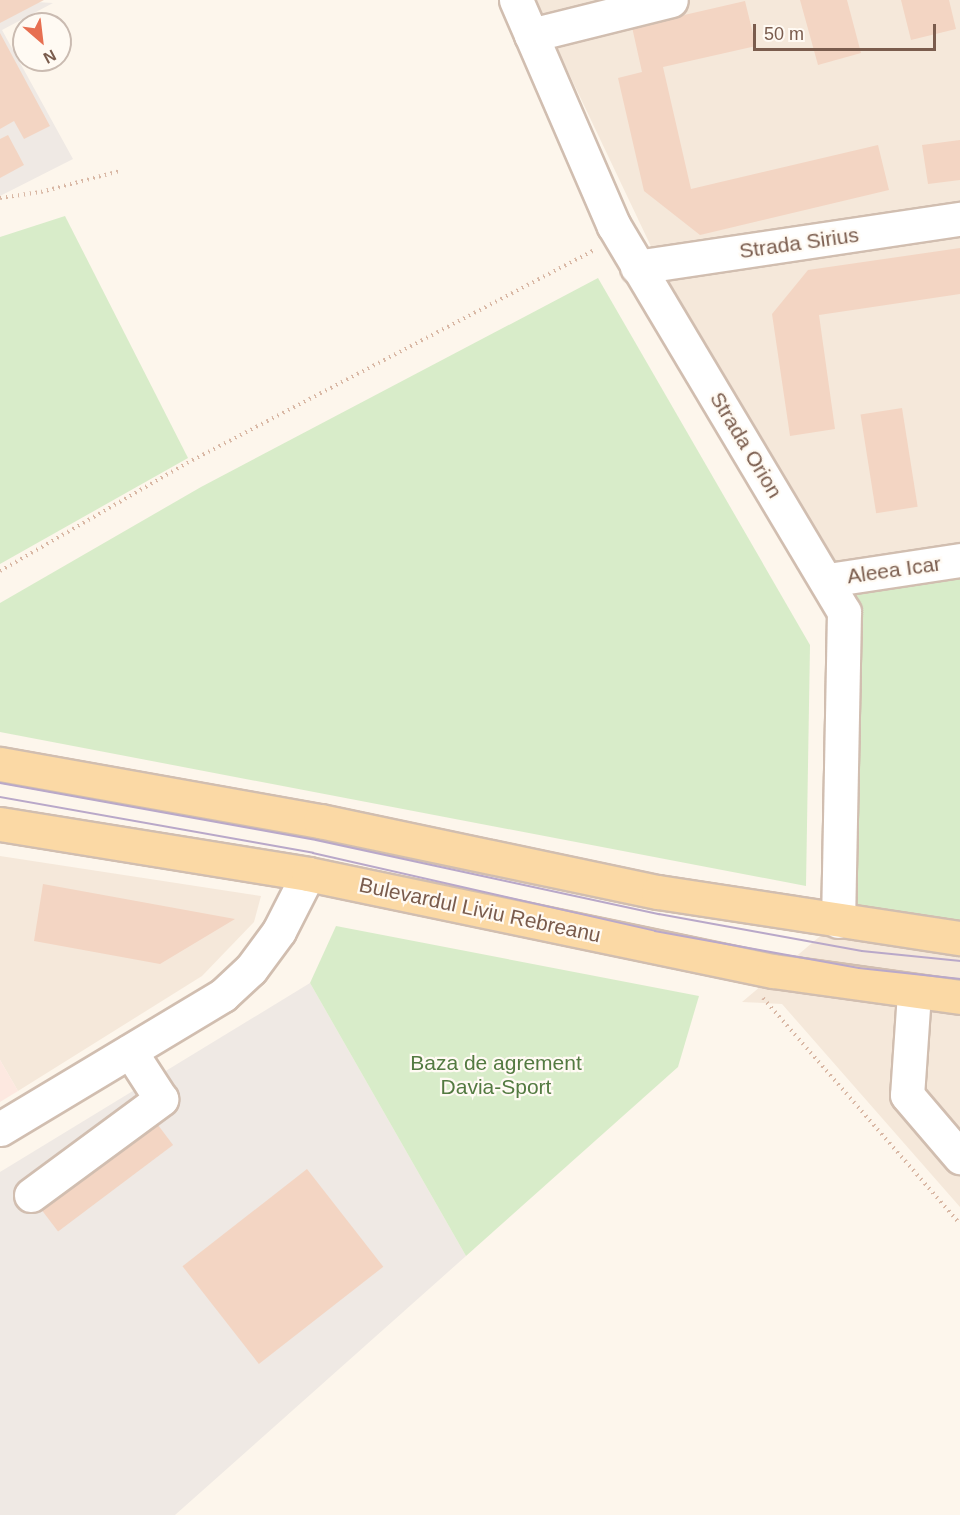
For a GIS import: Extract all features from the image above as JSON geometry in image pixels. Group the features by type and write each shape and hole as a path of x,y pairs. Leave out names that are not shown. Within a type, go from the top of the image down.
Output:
{"main road":[{"path":"0,764 320,821 658,892 960,938"},
{"name":"Bulevardul Liviu Rebreanu","path":"0,824 308,874 733,964 914,993 960,997"}],"street":[{"name":"Strada Orion","path":"516,0 614,226 828,580 844,612 838,921"},
{"path":"531,34 671,0"},
{"name":"Strada Sirius","path":"637,267 960,219"},
{"name":"Aleea Icar","path":"828,580 960,560"},
{"path":"4,1117 130,1051 223,994 252,969 279,931 308,874"},
{"path":"914,993 907,1095 960,1157"},
{"path":"31,1195 161,1099 130,1051"}],"path":[{"path":"0,198 41,192 120,171"},
{"path":"0,571 187,463 594,250 637,267"},
{"path":"733,964 960,1224"}],"shaded area":[{"path":"0,0 53,3 36,12 12,12 12,25 2,30 12,48 12,72 25,72 73,159 0,196"},
{"path":"534,0 960,0 960,1207 782,1004 742,1002 838,921 844,613 657,259"},
{"path":"0,856 261,896 254,922 202,976 18,1091 0,1060"},
{"path":"310,983 466,1256 175,1515 0,1515 0,1172"},
{"path":"0,1060 18,1091 0,1102"}],"green space":[{"path":"65,216 188,458 0,564 0,237"},
{"path":"598,278 810,645 806,886 0,732 0,603 201,487"},
{"path":"826,560 960,560 960,924 826,924"},
{"name":"Baza de agrement Davia-Sport","path":"336,926 699,996 678,1067 466,1256 310,983"}],"building":[{"path":"0,0 44,0 21,12 12,12 12,17 0,23"},
{"path":"800,0 847,0 861,53 818,65"},
{"path":"901,0 949,0 956,29 911,40"},
{"path":"745,1 756,46 663,67 691,189 878,145 889,190 700,235 644,191 618,78 642,72 632,27"},
{"path":"0,33 12,55 12,72 21,72 50,126 24,139 14,121 0,129"},
{"path":"8,135 24,165 0,178 0,139"},
{"path":"960,140 960,180 928,184 922,145"},
{"path":"960,248 960,294 819,315 835,429 790,436 772,314 808,270"},
{"path":"902,408 918,507 876,513 861,415"},
{"path":"43,884 235,919 160,964 34,941"},
{"path":"155,1121 173,1145 58,1232 40,1208"},
{"path":"307,1169 383,1267 259,1364 182,1266"}],"tram line":[{"path":"0,783 316,840 659,914 862,951 960,961"},
{"path":"0,797 313,853 655,931 859,968 960,979"}]}
